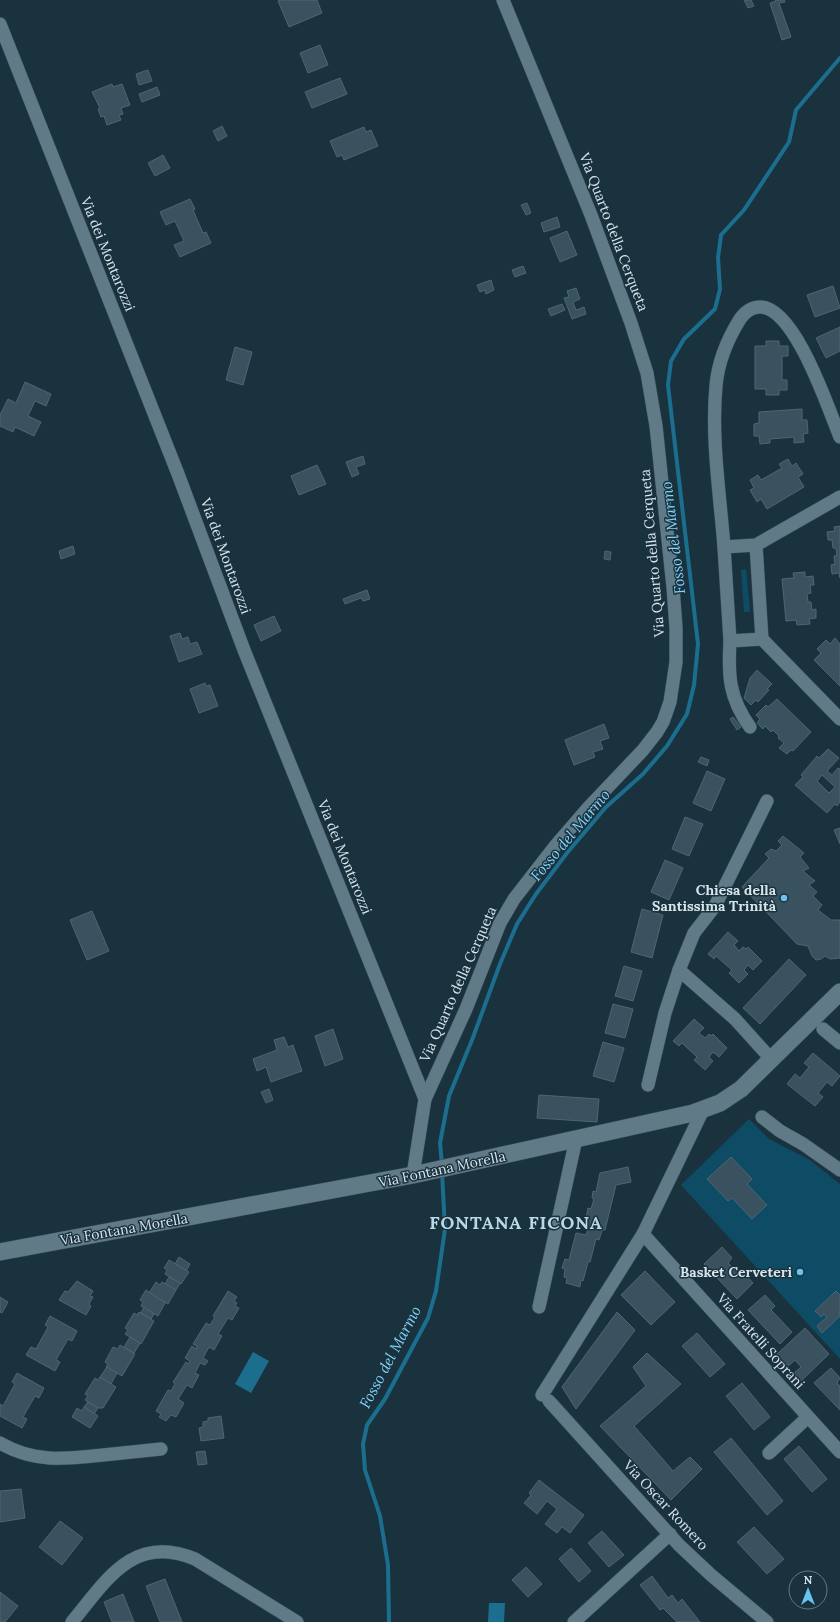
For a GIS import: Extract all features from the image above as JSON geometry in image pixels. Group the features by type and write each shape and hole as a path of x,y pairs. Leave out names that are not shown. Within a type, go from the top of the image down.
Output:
{"street":[{"name":"Via Quarto della Cerqueta","path":"420,1174 425,1099 466,1009 504,916 530,877 556,845 588,808 643,750 657,732 665,717 670,702 676,662 674,587 656,426 647,373 631,323 591,215 503,0"},
{"name":"Via dei Montarozzi","path":"0,24 181,481 244,650 425,1099"},
{"path":"750,727 736,705 731,689 729,671 730,641 716,441 716,386 721,358 727,341 746,312 756,307 767,308 780,316 790,328 803,351 840,436"},
{"path":"724,547 756,545 840,497"},
{"path":"756,545 762,639 840,719"},
{"path":"730,641 762,639"},
{"path":"648,1085 665,1013 679,970 694,934 715,906 767,801"},
{"path":"679,970 735,1019 772,1060"},
{"name":"Via Fontana Morella","path":"0,1252 420,1174 670,1119 703,1110 735,1093 772,1060 840,992"},
{"path":"823,1029 840,1043"},
{"path":"643,1234 703,1110"},
{"path":"762,1117 774,1127 804,1144 840,1170"},
{"path":"539,1307 576,1140"},
{"name":"Via Oscar Romero","path":"643,1234 545,1398 705,1570 768,1622"},
{"name":"Via Fratelli Soprani","path":"643,1234 840,1452"},
{"path":"769,1452 808,1417"},
{"path":"0,1443 18,1452 54,1459 161,1449"},
{"path":"574,1622 670,1534"},
{"path":"72,1622 115,1572 127,1562 136,1557 160,1552 170,1552 188,1556 200,1562 297,1622"}],"shaded area":[{"path":"746,569 750,612 744,612 741,570"},
{"name":"Basket Cerveteri","path":"749,1119 769,1139 810,1160 840,1184 840,1359 681,1185"},
{"path":"253,1352 269,1361 251,1393 235,1384"},
{"path":"489,1603 505,1603 504,1622 488,1622"}],"building":[{"path":"317,0 322,13 289,27 278,1"},
{"path":"744,0 751,0 754,6 748,8"},
{"path":"775,0 784,0 785,2 779,3 791,37 782,40 770,3 776,1"},
{"path":"320,45 328,65 308,73 300,53"},
{"path":"148,70 152,81 139,85 136,74"},
{"path":"340,78 347,94 312,108 305,92"},
{"path":"112,84 113,87 122,84 130,105 121,108 123,114 119,115 121,120 107,125 104,116 101,117 98,109 100,108 92,92"},
{"path":"157,87 160,95 142,102 139,94"},
{"path":"222,126 227,136 218,141 213,131"},
{"path":"364,127 366,132 371,130 378,146 344,160 342,155 337,157 330,141"},
{"path":"163,155 170,168 155,176 148,163"},
{"path":"190,199 203,233 206,232 211,243 180,257 174,245 184,241 175,221 166,225 160,212"},
{"path":"527,203 531,213 526,215 521,205"},
{"path":"557,217 560,227 544,232 541,223"},
{"path":"567,231 577,255 560,262 550,238"},
{"path":"523,266 526,273 515,277 512,270"},
{"path":"491,280 494,290 486,294 485,290 480,292 477,285"},
{"path":"833,286 840,308 815,317 807,295"},
{"path":"576,288 580,299 573,302 576,310 584,307 586,314 572,319 564,298 569,297 567,291"},
{"path":"562,304 565,310 551,316 548,309"},
{"path":"840,327 840,351 826,358 816,338"},
{"path":"766,341 779,341 779,346 788,346 788,356 782,356 782,380 787,380 787,390 779,390 779,395 766,395 766,389 755,389 755,346 766,346"},
{"path":"235,347 252,352 243,385 226,380"},
{"path":"25,382 51,394 46,406 35,401 28,416 41,422 34,436 15,427 13,432 0,426 0,415 8,399 16,403"},
{"path":"802,409 802,420 807,420 808,433 803,434 804,442 794,443 794,437 770,439 770,443 760,444 759,436 754,436 754,424 759,423 759,412"},
{"path":"363,456 365,464 356,467 359,474 352,477 346,462"},
{"path":"788,459 792,466 796,463 803,474 798,477 804,487 767,509 761,499 757,502 750,490 754,488 750,480 758,475 761,480 782,468 779,464"},
{"path":"317,465 326,484 299,495 291,476"},
{"path":"840,526 840,578 839,573 832,574 831,565 835,564 834,556 837,556 836,548 833,548 832,540 828,540 827,532 835,531 834,527"},
{"path":"73,546 75,554 61,559 59,551"},
{"path":"605,551 611,552 610,560 604,559"},
{"path":"805,572 805,577 813,576 814,585 810,585 811,593 807,594 808,602 811,602 812,610 816,609 816,618 809,619 810,624 797,625 796,620 786,621 782,579 794,578 793,573"},
{"path":"367,590 370,599 363,601 361,598 345,604 343,599"},
{"path":"274,616 281,631 261,641 254,625"},
{"path":"180,633 182,639 188,637 190,644 197,642 202,654 179,662 170,636"},
{"path":"835,638 840,644 840,686 814,660 821,653 817,649 826,640 830,644"},
{"path":"757,670 772,684 767,689 769,690 758,702 756,700 751,705 744,698 750,678"},
{"path":"205,683 206,686 210,685 218,706 199,713 190,689"},
{"path":"777,699 811,732 793,751 791,750 787,754 779,748 784,743 778,738 779,736 773,730 771,732 765,726 763,729 757,723 760,719 756,715 766,705 768,707"},
{"path":"733,717 741,727 737,730 730,719"},
{"path":"604,724 609,738 600,741 603,749 593,752 595,757 574,765 565,740"},
{"path":"828,749 839,758 827,771 832,775 838,768 840,769 840,802 837,806 835,804 827,813 795,785 803,777 801,775 817,756 819,758","holes":["822,775 835,787 829,793 817,781"]},
{"path":"701,757 709,760 707,766 698,762"},
{"path":"707,771 725,779 711,811 693,803"},
{"path":"685,817 703,824 689,856 672,849"},
{"path":"840,828 840,844 834,830"},
{"name":"Chiesa della Santissima Trinità","path":"783,836 804,853 800,857 809,868 803,871 815,881 809,885 817,892 813,896 822,905 818,910 831,920 840,920 840,958 830,959 825,956 816,960 812,956 808,946 797,944 742,887 769,858 765,854 771,849 776,851 782,845 778,841"},
{"path":"665,860 683,868 669,900 651,892"},
{"path":"642,909 663,915 652,958 631,952"},
{"path":"92,911 109,951 87,960 70,920"},
{"path":"728,932 738,941 734,945 739,951 743,947 746,949 748,947 762,961 753,970 748,965 744,970 748,974 739,983 729,973 732,970 716,956 714,959 708,954"},
{"path":"789,959 806,975 760,1024 743,1008"},
{"path":"624,966 642,971 633,1001 615,996"},
{"path":"613,1004 633,1009 625,1038 605,1033"},
{"path":"694,1019 704,1028 699,1033 705,1038 709,1034 712,1036 713,1034 727,1048 719,1057 713,1052 709,1057 713,1061 705,1070 694,1060 697,1057 682,1043 679,1046 673,1041"},
{"path":"333,1029 343,1059 325,1066 315,1036"},
{"path":"284,1037 288,1047 293,1045 302,1071 271,1082 266,1067 257,1071 253,1059 277,1050 274,1040"},
{"path":"603,1042 624,1048 614,1082 593,1076"},
{"path":"813,1053 840,1076 832,1086 827,1082 818,1093 823,1097 815,1106 787,1084 795,1074 800,1078 809,1067 804,1063"},
{"path":"269,1089 273,1100 266,1103 261,1092"},
{"path":"539,1095 599,1099 597,1122 537,1118"},
{"path":"731,1157 752,1179 747,1184 767,1205 752,1219 732,1198 728,1201 707,1179"},
{"path":"628,1167 631,1182 616,1185 605,1230 602,1230 599,1240 596,1239 590,1262 588,1262 580,1287 566,1283 567,1278 564,1277 565,1269 562,1268 565,1259 569,1260 576,1233 586,1235 588,1229 585,1229 588,1219 586,1219 588,1208 591,1209 594,1199 592,1198 593,1191 596,1192 600,1173"},
{"path":"722,1247 732,1258 728,1263 740,1275 743,1272 753,1283 737,1299 704,1264"},
{"path":"179,1257 190,1264 186,1271 175,1264"},
{"path":"169,1260 189,1272 181,1284 165,1274 167,1270 164,1268"},
{"path":"645,1271 675,1302 651,1325 621,1295"},
{"path":"169,1277 180,1283 176,1290 165,1284"},
{"path":"77,1281 93,1291 90,1296 93,1297 89,1304 91,1306 86,1315 59,1300 65,1291 68,1292"},
{"path":"156,1282 160,1285 162,1282 176,1290 168,1304 149,1293"},
{"path":"146,1290 165,1303 158,1316 141,1306 143,1302 140,1300"},
{"path":"228,1291 237,1297 234,1301 237,1303 235,1306 239,1308 232,1320 228,1318 218,1334 222,1336 214,1350 209,1347 203,1358 208,1361 205,1365 200,1363 195,1373 199,1375 192,1388 187,1385 178,1399 184,1403 176,1417 171,1415 166,1421 159,1417 161,1414 156,1411 168,1390 171,1391 175,1384 173,1382 186,1362 188,1364 190,1361 185,1358 192,1346 196,1349 197,1346 193,1344 206,1323 210,1325 215,1317 213,1316"},
{"path":"836,1291 840,1295 840,1316 822,1333 817,1326 827,1317 824,1314 821,1317 815,1311"},
{"path":"765,1295 775,1306 771,1310 792,1332 780,1344 748,1310"},
{"path":"0,1297 8,1302 2,1313 0,1312"},
{"path":"144,1307 154,1314 151,1319 141,1313"},
{"path":"139,1312 154,1321 141,1344 125,1334 128,1330 125,1328 134,1313 137,1315"},
{"path":"617,1312 635,1330 576,1409 562,1387"},
{"path":"50,1316 77,1331 72,1341 68,1339 56,1360 60,1362 55,1371 26,1355 31,1347 36,1349 48,1327 45,1325"},
{"path":"805,1328 829,1354 799,1383 792,1375 801,1367 795,1360 785,1369 774,1357"},
{"path":"697,1333 725,1364 710,1377 682,1346"},
{"path":"130,1337 140,1343 134,1353 124,1347"},
{"path":"120,1345 135,1354 122,1376 106,1367 108,1364 105,1362 113,1347 118,1349"},
{"path":"647,1353 681,1384 634,1426 673,1471 690,1457 702,1469 671,1500 600,1426 646,1386 633,1367"},
{"path":"107,1367 117,1373 111,1384 100,1377"},
{"path":"831,1368 840,1378 837,1383 840,1386 840,1410 814,1383"},
{"path":"17,1373 44,1388 39,1398 35,1396 23,1417 27,1419 22,1428 0,1416 0,1404 3,1406 15,1384 12,1382"},
{"path":"100,1377 116,1387 103,1408 98,1408 85,1400 88,1396 85,1394 95,1378 98,1380"},
{"path":"742,1383 770,1417 754,1430 726,1396"},
{"path":"88,1402 98,1408 94,1414 84,1407"},
{"path":"84,1407 98,1416 90,1428 72,1417 77,1408 82,1411"},
{"path":"221,1416 224,1438 201,1441 199,1428 203,1427 203,1422 208,1421 208,1418"},
{"path":"731,1438 783,1501 767,1515 714,1452"},
{"path":"799,1446 827,1479 812,1492 784,1459"},
{"path":"205,1451 207,1464 198,1465 196,1452"},
{"path":"539,1480 584,1515 570,1533 562,1527 557,1533 545,1524 557,1509 547,1501 537,1514 524,1503 531,1495 529,1493"},
{"path":"21,1489 25,1518 0,1522 0,1491"},
{"path":"60,1521 83,1538 62,1565 39,1547"},
{"path":"754,1527 784,1559 767,1574 737,1542"},
{"path":"602,1531 624,1555 609,1567 588,1543"},
{"path":"571,1548 591,1571 579,1582 559,1559"},
{"path":"526,1567 542,1584 528,1597 512,1580"},
{"path":"652,1576 668,1598 672,1595 678,1603 682,1599 700,1622 677,1622 663,1608 660,1610 640,1585"},
{"path":"165,1579 182,1622 160,1622 146,1586"},
{"path":"0,1592 18,1606 5,1622 0,1622"},
{"path":"123,1594 134,1622 112,1622 104,1602"}],"waterway":[{"name":"Fosso del Marmo","path":"442,1165 440,1143 449,1096 517,924 536,894 567,853 606,807 643,774 667,746 687,714 694,685 698,644 668,385 671,361 684,339 715,309 720,289 718,258 721,235 744,210 789,142 796,110 840,58"},
{"name":"Fosso del Marmo","path":"389,1622 388,1565 380,1516 365,1470 363,1444 367,1425 385,1399 428,1318 436,1291 445,1229 442,1172"}],"place":[{"name":"Chiesa della Santissima Trinità","path":"784,898"},
{"name":"Basket Cerveteri","path":"800,1272"}],"district":[{"name":"FONTANA FICONA","path":"516,1222"}]}
